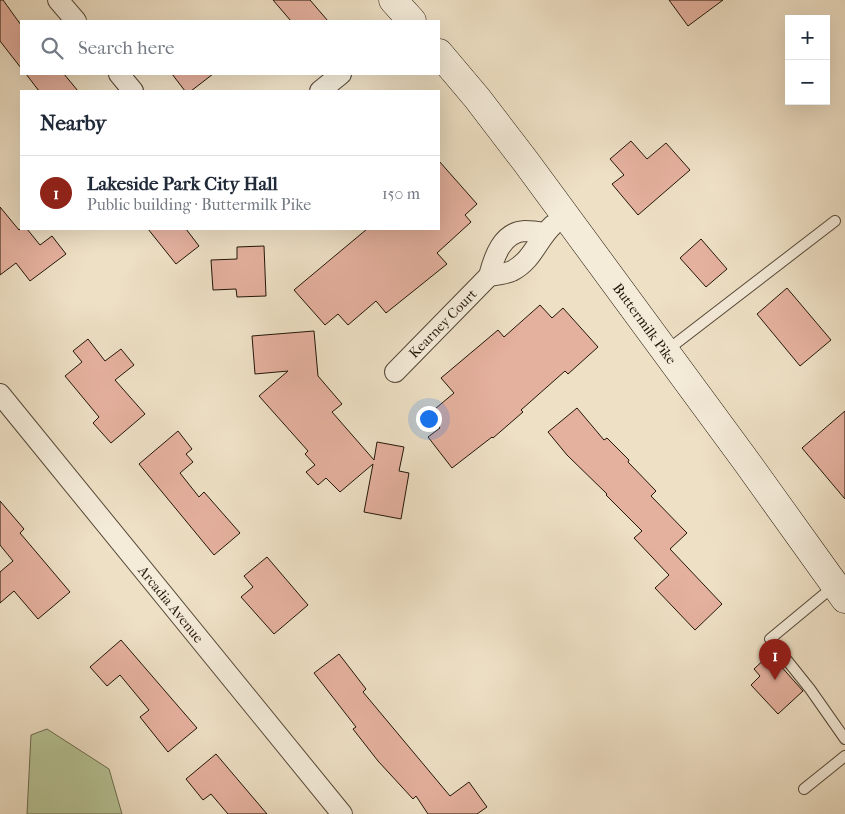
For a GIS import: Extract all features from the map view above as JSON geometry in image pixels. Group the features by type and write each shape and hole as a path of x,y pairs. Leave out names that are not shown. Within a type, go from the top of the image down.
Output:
{"main road":[{"name":"Buttermilk Pike","path":"440,54 477,98 526,162 554,224 665,352 840,592"}],"street":[{"path":"58,0 75,20"},
{"path":"120,75 132,90"},
{"path":"321,90 340,75"},
{"path":"489,276 511,272 529,260 554,224"},
{"name":"Kearney Court","path":"395,372 489,276 494,255 508,237 554,224"},
{"name":"Arcadia Avenue","path":"0,394 342,814"}],"lane":[{"path":"665,352 835,221"},
{"path":"840,592 770,639 810,689 845,739"},
{"path":"804,789 845,756"}],"green space":[{"path":"47,729 109,769 122,814 27,814 31,735"}],"building":[{"path":"0,0 3,0 20,24 20,67 0,41"},
{"path":"273,0 310,0 327,20 290,20"},
{"path":"669,0 723,0 688,26"},
{"path":"27,75 65,75 77,90 38,90"},
{"path":"173,75 212,75 192,90 184,90"},
{"path":"631,141 647,159 666,143 690,170 638,215 612,184 624,175 610,159"},
{"path":"440,162 477,204 465,215 471,222 437,253 447,264 386,313 376,301 348,325 338,314 325,325 294,290 366,230 440,230"},
{"path":"0,207 19,230 28,230 40,245 52,236 66,254 30,281 16,263 0,275"},
{"path":"149,230 187,230 199,246 176,264"},
{"path":"701,239 727,269 706,287 680,258"},
{"path":"264,246 266,296 237,297 236,289 213,290 211,260 237,259 237,247"},
{"path":"787,288 831,340 800,366 757,314"},
{"path":"540,305 552,318 563,308 598,347 568,374 565,371 493,438 452,468 428,437 440,428 429,414 454,393 441,378 498,330 504,337"},
{"path":"314,331 318,376 342,404 332,412 374,460 377,442 404,447 399,471 409,473 401,519 364,512 373,464 340,492 326,478 318,485 306,472 315,465 305,454 308,451 259,396 288,371 255,374 252,336"},
{"path":"88,339 105,361 121,349 134,365 115,380 145,414 111,443 93,423 99,417 65,376 82,362 73,351"},
{"path":"577,408 604,440 607,438 629,460 628,462 656,491 651,496 687,533 670,549 722,604 695,630 655,588 669,575 634,538 642,531 567,455 548,432"},
{"path":"845,411 845,499 802,448"},
{"path":"178,431 192,449 186,454 193,462 180,473 199,497 204,492 240,533 214,555 139,464"},
{"path":"0,501 24,529 20,533 70,592 38,619 14,591 0,603 0,572 13,561 0,545"},
{"path":"267,557 308,605 274,634 241,597 253,587 244,576"},
{"path":"121,640 197,728 168,752 140,717 149,710 120,675 107,686 90,667"},
{"path":"339,654 366,689 363,692 450,796 469,782 487,807 477,814 428,814 416,796 413,799 378,761 353,729 356,727 314,673"},
{"path":"770,654 803,691 778,714 751,685 760,676 754,669"},
{"path":"216,754 267,814 228,814 211,794 203,800 186,779"}],"place":[{"name":"Lakeside Park City Hall","path":"775,680"}]}
